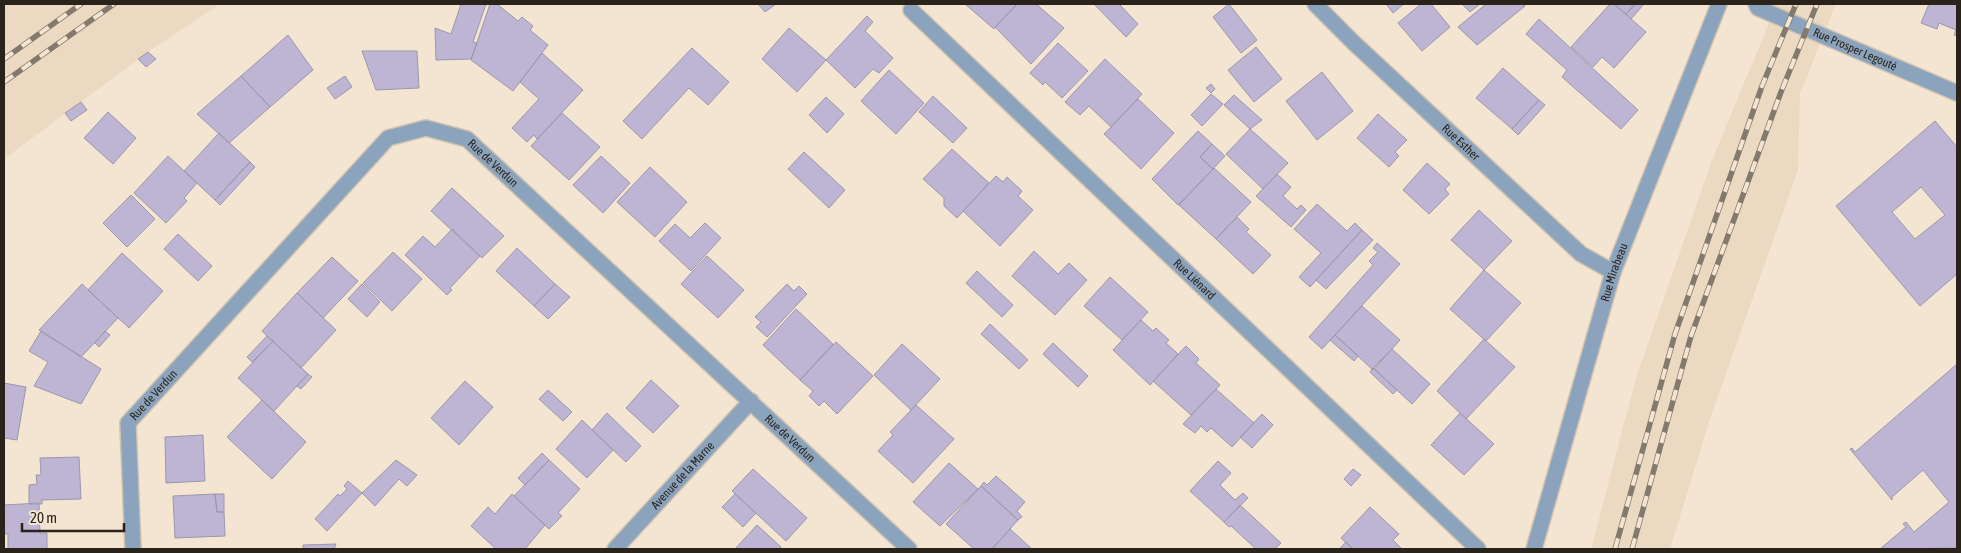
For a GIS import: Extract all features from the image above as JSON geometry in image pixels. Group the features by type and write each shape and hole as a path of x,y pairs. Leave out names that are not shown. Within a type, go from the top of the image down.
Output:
{"street":[{"name":"Rue Esther","path":"1315,4 1581,254 1613,272"},
{"name":"Rue Mirabeau","path":"1534,549 1613,272 1719,4"},
{"name":"Rue Prosper Legouté","path":"1756,4 1758,8 1846,47 1957,92"},
{"name":"Rue Liénard","path":"911,10 1478,549"},
{"name":"Rue de Verdun","path":"133,549 128,423 388,138 426,128 467,138 909,549"},
{"name":"Avenue de la Marne","path":"616,549 751,402"}],"shaded area":[{"path":"4,4 220,4 148,52 4,159"},
{"path":"1777,4 1836,4 1800,94 1798,170 1709,422 1670,549 1591,549 1636,378 1712,160"}],"building":[{"path":"461,4 486,4 473,42 477,43 471,59 436,60 435,28 451,34"},
{"path":"490,4 497,4 518,21 522,17 533,26 530,30 548,45 513,91 471,60"},
{"path":"758,4 776,4 765,12"},
{"path":"965,4 1017,4 994,29"},
{"path":"1017,4 1036,4 1064,28 1031,64 995,27"},
{"path":"1094,4 1119,4 1138,24 1126,37"},
{"path":"1229,4 1257,40 1241,53 1213,17"},
{"path":"1386,4 1404,4 1393,13"},
{"path":"1421,4 1431,4 1450,27 1422,51 1398,23"},
{"path":"1462,4 1480,4 1470,12"},
{"path":"1486,4 1522,4 1525,6 1477,45 1458,27"},
{"path":"1610,4 1614,4 1646,32 1614,68 1602,57 1593,67 1571,47"},
{"path":"1614,4 1635,4 1626,14"},
{"path":"1635,4 1644,4 1631,19 1626,14"},
{"path":"1929,4 1957,4 1957,36 1954,35 1956,30 1939,23 1937,29 1921,23"},
{"path":"867,16 873,22 865,31 893,58 879,73 873,69 855,88 826,60"},
{"path":"1539,19 1638,110 1621,129 1562,77 1567,70 1526,34"},
{"path":"789,28 826,60 797,92 762,59"},
{"path":"288,35 313,70 270,107 241,76"},
{"path":"1058,43 1088,71 1062,98 1045,82 1043,85 1030,73"},
{"path":"1256,47 1282,79 1254,102 1228,70"},
{"path":"692,48 729,82 708,105 689,88 642,139 623,121"},
{"path":"362,51 417,51 419,88 376,90"},
{"path":"148,52 156,59 146,67 138,59"},
{"path":"542,53 583,90 537,139 534,135 527,142 512,128 539,99 520,82"},
{"path":"1105,59 1142,94 1111,127 1089,106 1080,115 1065,102"},
{"path":"1503,68 1539,100 1512,129 1476,98"},
{"path":"889,70 924,103 896,134 861,101"},
{"path":"1322,72 1353,111 1317,140 1286,101"},
{"path":"241,76 270,107 229,143 197,114"},
{"path":"345,76 352,87 335,99 327,88"},
{"path":"1211,84 1215,89 1211,93 1206,88"},
{"path":"1211,94 1223,104 1202,126 1191,115"},
{"path":"1234,95 1262,120 1250,129 1224,105"},
{"path":"933,96 967,128 953,143 919,112"},
{"path":"826,97 844,114 827,133 809,115"},
{"path":"1138,99 1174,133 1141,169 1104,134"},
{"path":"1539,100 1545,105 1518,135 1512,129"},
{"path":"81,102 87,110 71,121 65,113"},
{"path":"108,112 136,138 113,164 84,138"},
{"path":"562,113 600,147 569,180 531,146"},
{"path":"1378,114 1407,140 1395,152 1399,156 1389,167 1357,138"},
{"path":"1935,121 1957,147 1957,274 1920,306 1836,206","holes":["1921,187 1945,215 1915,239 1892,212"]},
{"path":"1250,129 1288,163 1263,189 1226,154"},
{"path":"1198,131 1212,144 1200,157 1213,169 1178,205 1152,179"},
{"path":"219,133 250,162 215,200 184,171"},
{"path":"1212,144 1225,156 1213,169 1200,157"},
{"path":"952,149 989,183 957,218 944,206 944,198 923,179"},
{"path":"804,152 845,190 829,208 788,169"},
{"path":"168,156 197,183 184,198 187,201 166,223 134,193"},
{"path":"601,156 630,183 603,213 573,185"},
{"path":"250,162 255,167 220,205 215,200"},
{"path":"1427,163 1450,184 1445,189 1449,194 1429,214 1403,190"},
{"path":"650,167 687,202 655,237 617,202"},
{"path":"1214,168 1251,202 1216,239 1179,205"},
{"path":"1277,174 1291,187 1283,196 1297,209 1301,205 1306,210 1291,227 1256,196"},
{"path":"996,176 1003,182 1007,177 1022,191 1018,196 1033,210 1000,246 963,211"},
{"path":"452,188 504,236 482,258 431,211"},
{"path":"131,195 155,219 127,247 103,223"},
{"path":"1317,204 1347,231 1355,223 1362,230 1310,287 1299,277 1321,253 1294,229"},
{"path":"1479,210 1512,241 1484,270 1451,240"},
{"path":"1237,217 1249,229 1246,232 1271,255 1253,274 1216,239"},
{"path":"705,223 721,238 691,271 659,241 675,224 690,238"},
{"path":"452,229 480,256 450,288 452,290 447,295 405,255 423,236 435,247"},
{"path":"1362,230 1373,240 1326,289 1316,280"},
{"path":"178,234 212,266 198,281 164,249"},
{"path":"1377,243 1400,264 1322,349 1309,337 1373,265 1369,261 1378,252 1373,248"},
{"path":"517,248 555,284 534,306 496,271"},
{"path":"1034,251 1058,274 1069,263 1087,280 1055,315 1012,276"},
{"path":"393,252 422,279 392,311 363,283"},
{"path":"122,253 163,291 129,328 88,290"},
{"path":"707,256 744,290 718,318 681,284"},
{"path":"332,257 358,281 323,318 297,293"},
{"path":"1484,270 1521,303 1486,341 1450,309"},
{"path":"977,271 1013,305 1002,317 966,283"},
{"path":"1110,277 1148,312 1122,340 1084,306"},
{"path":"82,284 118,318 81,357 39,330"},
{"path":"362,284 380,302 367,317 348,299"},
{"path":"555,284 570,297 548,319 534,306"},
{"path":"787,284 794,291 799,286 807,294 767,337 756,327 761,322 755,317"},
{"path":"297,293 336,330 301,368 262,331"},
{"path":"1362,306 1400,340 1373,370 1335,335"},
{"path":"796,309 833,344 800,380 763,345"},
{"path":"1141,320 1153,331 1156,328 1169,340 1166,343 1178,354 1150,385 1113,350"},
{"path":"990,324 1028,360 1019,369 981,334"},
{"path":"41,331 101,369 81,404 34,386 48,362 29,351"},
{"path":"105,331 110,335 99,347 95,343"},
{"path":"1335,335 1358,356 1354,361 1330,340"},
{"path":"267,336 273,341 252,362 247,357"},
{"path":"1484,339 1515,367 1466,419 1437,391"},
{"path":"273,341 308,374 274,411 238,378"},
{"path":"836,342 873,376 837,414 824,401 819,406 809,396 813,391 800,380"},
{"path":"1053,343 1088,376 1078,387 1043,354"},
{"path":"902,344 940,379 911,410 874,375"},
{"path":"1186,346 1199,359 1196,363 1220,385 1191,415 1153,381"},
{"path":"1392,349 1430,384 1412,404 1373,368"},
{"path":"1957,364 1957,548 1880,549 1906,527 1903,524 1906,522 1914,532 1949,502 1923,470 1892,497 1892,500 1850,449 1852,448 1855,452"},
{"path":"1373,368 1397,390 1393,394 1370,372"},
{"path":"308,374 312,377 301,389 297,386"},
{"path":"651,380 679,406 653,433 626,408"},
{"path":"465,381 493,407 459,445 431,418"},
{"path":"4,383 26,387 17,440 4,438"},
{"path":"1216,389 1254,423 1232,447 1211,428 1207,432 1201,426 1195,433 1183,424"},
{"path":"548,390 572,412 563,421 539,399"},
{"path":"262,400 306,442 272,479 227,437"},
{"path":"916,405 954,439 913,483 878,451 893,435 890,432"},
{"path":"607,413 641,446 626,462 592,430"},
{"path":"1460,413 1494,444 1464,475 1431,445"},
{"path":"1262,414 1273,425 1252,448 1240,437"},
{"path":"582,420 613,450 587,478 556,449"},
{"path":"203,435 205,481 166,483 165,437"},
{"path":"542,453 549,460 525,485 518,478"},
{"path":"79,457 81,499 42,500 42,504 29,504 29,485 37,484 36,475 41,475 40,458"},
{"path":"396,460 417,475 407,486 399,479 375,506 362,493"},
{"path":"549,460 580,489 558,513 562,516 549,529 514,496"},
{"path":"1218,461 1231,473 1220,485 1235,500 1243,493 1248,498 1224,522 1190,491"},
{"path":"949,463 978,489 940,526 913,502"},
{"path":"753,469 807,518 786,541 732,491"},
{"path":"1353,469 1361,475 1351,486 1344,479"},
{"path":"996,476 1025,502 1017,511 1022,517 1018,520 981,486 984,482 987,485"},
{"path":"348,481 362,493 327,531 315,519 338,494 340,496 347,489 344,486"},
{"path":"981,486 1018,520 992,549 974,549 946,524"},
{"path":"215,494 217,512 224,512 225,536 175,538 173,496"},
{"path":"215,494 224,494 224,512 217,512"},
{"path":"512,494 545,525 525,549 496,549 471,526 488,507 495,514"},
{"path":"735,494 756,513 743,527 722,507"},
{"path":"39,503 40,533 47,533 47,549 8,549 8,534 4,534 4,505"},
{"path":"1240,505 1281,543 1275,549 1256,549 1224,522"},
{"path":"1370,507 1399,534 1393,540 1402,549 1353,549 1341,538"},
{"path":"757,525 781,547 779,549 735,549"},
{"path":"1010,529 1032,549 992,549"},
{"path":"1346,542 1353,549 1339,549"},
{"path":"336,544 334,549 303,549 303,545"}],"railway":[{"path":"4,59 81,4"},
{"path":"4,82 114,4"},
{"path":"1615,549 1675,334 1762,86 1796,4"},
{"path":"1632,549 1691,336 1781,92 1817,4"}]}
